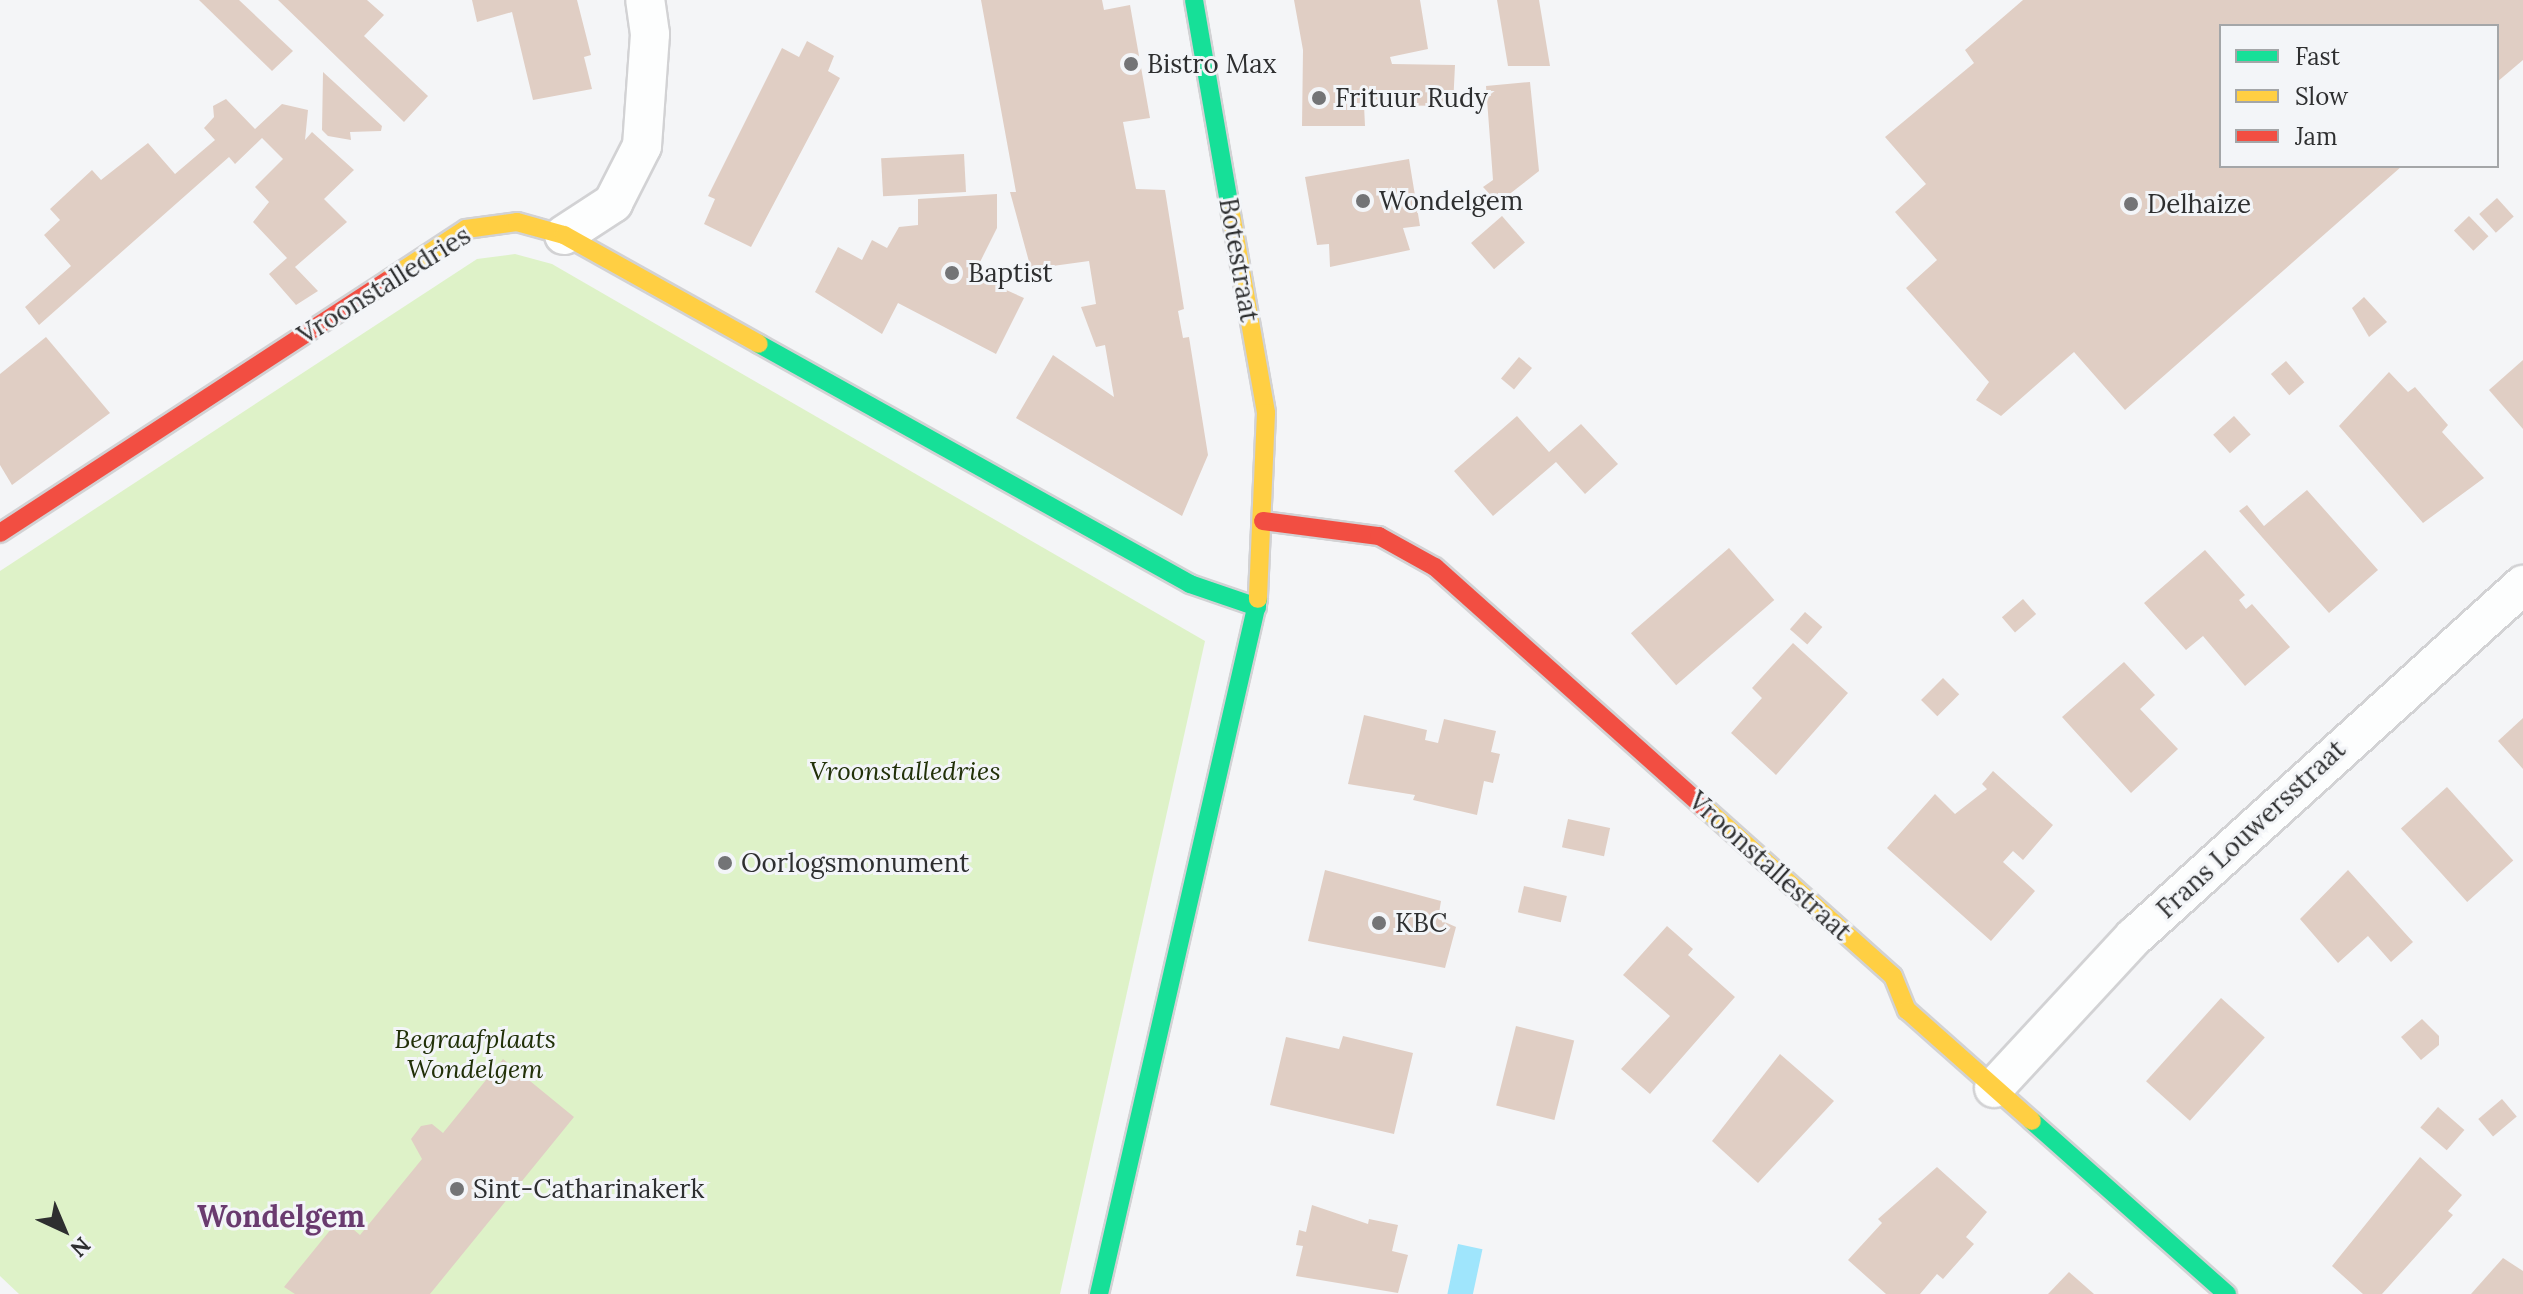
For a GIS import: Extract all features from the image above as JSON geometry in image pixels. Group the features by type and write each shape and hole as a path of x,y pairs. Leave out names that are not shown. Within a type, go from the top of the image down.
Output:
{"street":[{"path":"564,235 613,203 642,146 650,34 645,0"},
{"name":"Botestraat","path":"1194,0 1266,413 1263,521"},
{"name":"Vroonstalledries","path":"0,533 466,229 517,222 564,235 1190,584 1257,607"},
{"path":"1099,1294 1257,607 1263,521"},
{"name":"Vroonstallestraat","path":"1263,521 1379,536 1435,567 1893,976 1907,1010 2227,1294"},
{"name":"Frans Louwersstraat","path":"1994,1088 2134,937 2523,585"}],"green space":[{"name":"Vroonstalledries","path":"515,254 552,264 1205,641 1060,1294 19,1294 0,1276 0,571 477,259"}],"water":[{"path":"1458,1244 1482,1249 1473,1294 1447,1294"}],"building":[{"path":"199,0 239,0 293,51 272,71"},
{"path":"278,0 367,0 384,15 364,36 428,96 404,122"},
{"path":"472,0 577,0 591,55 584,57 592,89 533,100 512,12 477,22"},
{"path":"981,0 1102,0 1104,10 1130,5 1150,118 1123,122 1136,189 1165,190 1184,309 1178,311 1183,338 1189,337 1208,455 1182,516 1016,418 1053,355 1114,397 1105,345 1096,347 1081,307 1096,304 1089,261 1031,269 1010,192 1016,192"},
{"path":"1294,0 1420,0 1428,49 1390,57 1392,64 1455,65 1453,106 1364,105 1365,126 1302,126 1303,50"},
{"path":"1497,0 1539,0 1550,66 1508,66"},
{"name":"Delhaize","path":"2023,0 2523,0 2523,60 2499,80 2499,24 2219,24 2219,168 2400,168 2125,410 2074,352 2001,416 1976,400 1989,382 1906,288 1937,260 1895,212 1926,184 1885,137 1974,63 1965,50"},
{"path":"807,41 834,56 828,71 840,78 751,247 704,224 715,199 708,196 782,48 799,57"},
{"path":"323,72 382,126 381,131 350,132 351,140 328,136 322,130"},
{"path":"1530,82 1539,171 1498,203 1483,187 1493,180 1486,86"},
{"path":"226,99 255,129 282,104 308,110 305,140 312,132 354,170 324,199 347,222 295,267 318,291 296,305 269,274 287,258 253,222 269,202 255,187 283,159 262,138 235,164 229,157 39,325 25,307 71,266 44,235 60,220 50,209 92,170 101,180 148,143 175,174 215,140 204,128 214,117 213,106"},
{"path":"964,154 966,192 883,196 881,158"},
{"name":"Wondelgem","path":"1409,159 1420,226 1403,228 1410,250 1330,267 1329,244 1317,245 1305,177"},
{"name":"Baptist","path":"997,194 997,228 978,266 1008,281 1004,289 1024,298 996,354 898,303 882,334 815,292 838,247 862,260 872,240 887,248 899,227 918,225 918,199"},
{"path":"2497,198 2514,217 2496,233 2479,214"},
{"path":"1502,216 1525,242 1494,269 1471,243"},
{"path":"2469,216 2488,236 2473,251 2454,231"},
{"path":"2364,297 2387,322 2369,337 2352,308"},
{"path":"46,337 110,413 12,485 0,465 0,374"},
{"path":"1519,357 1532,368 1514,389 1501,378"},
{"path":"2523,360 2523,429 2489,390"},
{"path":"2286,361 2304,382 2289,395 2271,374"},
{"path":"2389,372 2408,392 2415,387 2448,425 2442,432 2484,478 2423,523 2339,426"},
{"path":"1517,416 1549,452 1581,424 1618,464 1585,494 1556,462 1493,516 1454,471"},
{"path":"2234,416 2251,435 2230,453 2213,435"},
{"path":"2307,490 2378,570 2329,613 2239,511 2247,505 2264,526"},
{"path":"1729,548 1774,600 1676,685 1631,633"},
{"path":"2205,550 2245,595 2239,600 2246,609 2252,604 2290,647 2245,686 2203,636 2186,650 2144,603"},
{"path":"2023,599 2036,614 2015,632 2002,617"},
{"path":"1805,612 1822,627 1807,644 1790,629"},
{"path":"1793,643 1848,693 1776,775 1731,733 1762,698 1752,688"},
{"path":"2124,662 2155,695 2140,709 2178,749 2131,793 2062,717"},
{"path":"1943,678 1959,694 1937,716 1921,700"},
{"path":"1364,715 1427,730 1425,740 1438,743 1444,719 1496,731 1491,752 1500,754 1493,783 1484,781 1477,815 1413,800 1415,795 1348,784"},
{"path":"2523,718 2523,769 2498,741"},
{"path":"1993,771 2053,825 2023,860 2013,851 2003,862 2035,891 1991,941 1887,848 1935,794 1955,814 1987,789 1982,784"},
{"path":"2447,787 2513,861 2467,902 2401,828"},
{"path":"1568,819 1610,828 1604,856 1562,847"},
{"name":"KBC","path":"1325,870 1441,901 1438,919 1456,927 1445,968 1308,941"},
{"path":"2348,870 2413,942 2391,962 2368,936 2338,963 2300,919"},
{"path":"1524,886 1567,896 1561,922 1518,912"},
{"path":"1667,926 1693,949 1688,955 1735,997 1650,1094 1621,1069 1670,1016 1623,975"},
{"path":"2221,998 2265,1037 2190,1121 2146,1081"},
{"path":"2422,1019 2439,1036 2439,1045 2421,1060 2401,1037"},
{"path":"1516,1026 1574,1041 1554,1120 1496,1106"},
{"path":"1343,1036 1413,1053 1394,1134 1270,1105 1286,1037 1339,1049"},
{"path":"1780,1054 1834,1101 1758,1183 1712,1141"},
{"name":"Sint-Catharinakerk","path":"503,1059 574,1117 430,1294 295,1294 284,1287 340,1218 360,1235 422,1159 411,1139 421,1126 432,1124 443,1133"},
{"path":"2502,1099 2517,1117 2493,1137 2478,1119"},
{"path":"2438,1107 2464,1130 2447,1150 2420,1127"},
{"path":"2420,1157 2462,1195 2448,1211 2453,1215 2382,1294 2363,1294 2332,1266"},
{"path":"1937,1167 1987,1212 1966,1237 1974,1244 1943,1279 1937,1274 1920,1294 1886,1294 1848,1260 1882,1223 1878,1219"},
{"path":"1312,1205 1368,1224 1369,1219 1398,1225 1392,1251 1408,1255 1398,1293 1296,1276 1303,1246 1296,1245 1299,1230 1306,1232"},
{"path":"2503,1258 2523,1271 2523,1294 2471,1294"},
{"path":"2069,1272 2094,1294 2048,1294"}],"traffic: fast":[{"path":"1194,0 1231,214"},
{"path":"759,344 1190,584 1257,607"},
{"path":"1099,1294 1258,599"},
{"path":"2032,1121 2227,1294"}],"traffic: slow":[{"path":"1231,214 1266,413 1258,599"},
{"path":"388,280 466,229 517,222 564,235 759,344"},
{"path":"1705,808 1893,976 1907,1010 2032,1121"}],"traffic: jam":[{"path":"0,533 388,280"},
{"path":"1263,521 1379,536 1435,567 1705,808"}],"place":[{"name":"Bistro Max","path":"1131,64"},
{"name":"Frituur Rudy","path":"1319,98"},
{"name":"Wondelgem","path":"1363,201"},
{"name":"Delhaize","path":"2131,204"},
{"name":"Baptist","path":"952,273"},
{"name":"Oorlogsmonument","path":"725,863"},
{"name":"KBC","path":"1379,923"},
{"name":"Sint-Catharinakerk","path":"457,1189"}],"district":[{"name":"Wondelgem","path":"281,1216"}],"park label":[{"name":"Begraafplaats Wondelgem","path":"475,1054"}]}
